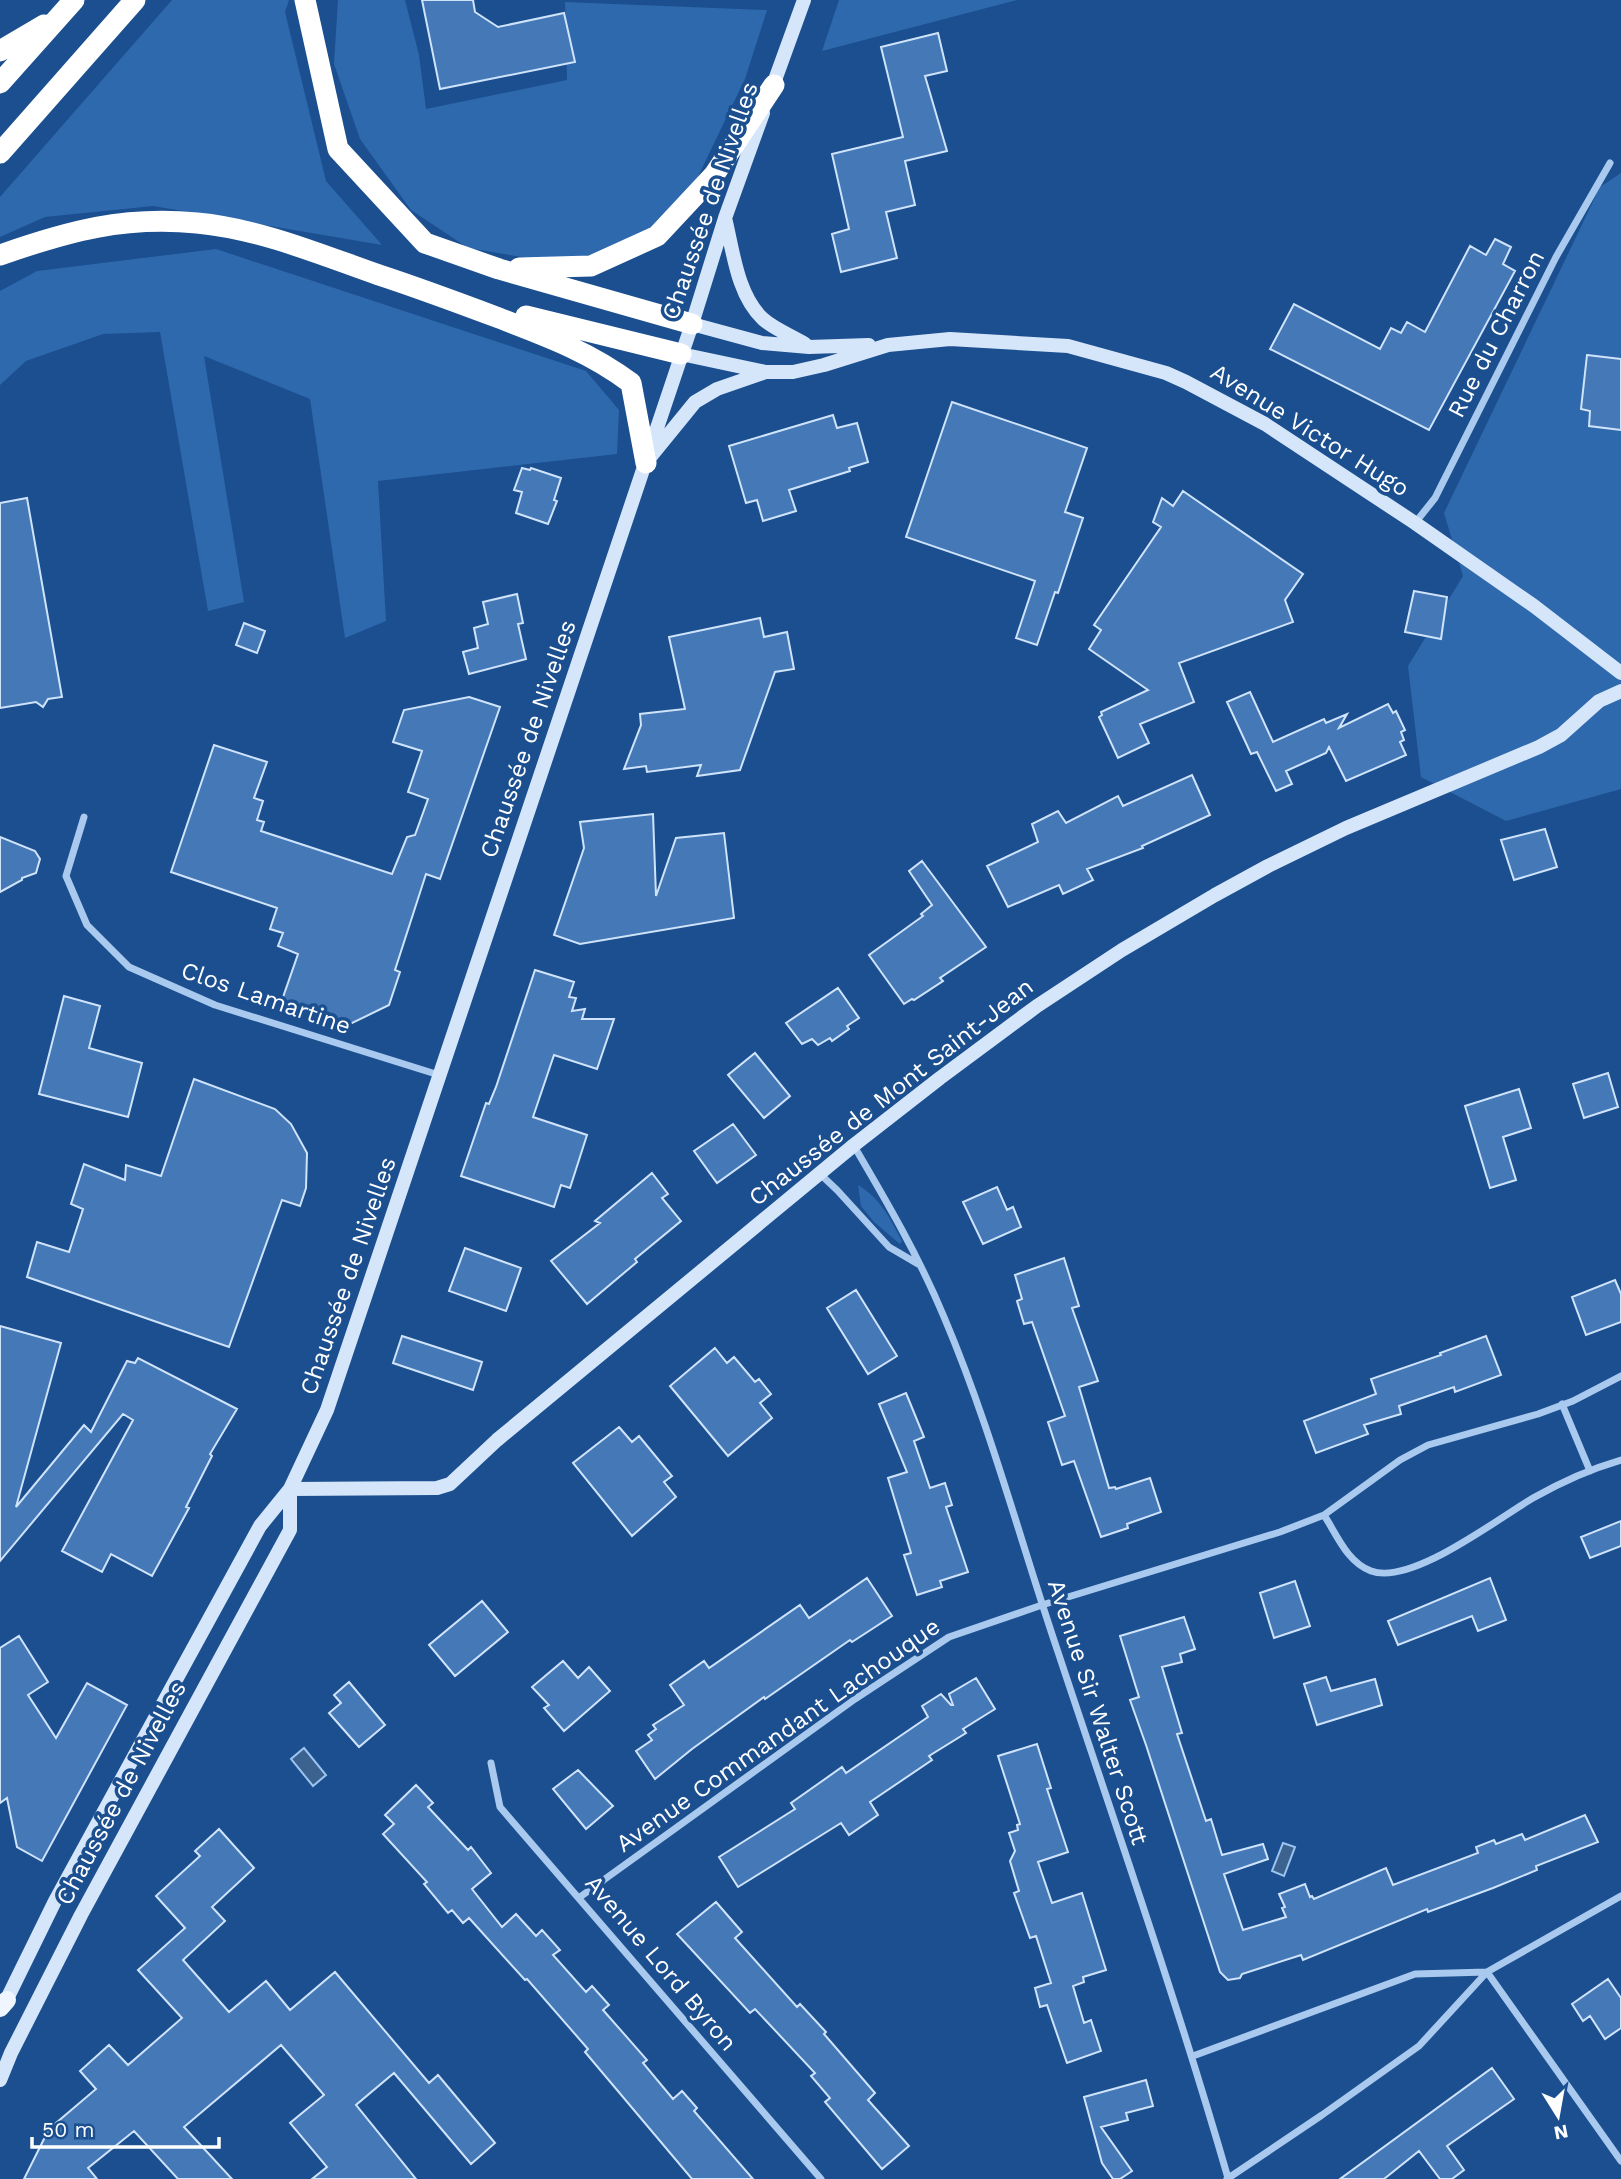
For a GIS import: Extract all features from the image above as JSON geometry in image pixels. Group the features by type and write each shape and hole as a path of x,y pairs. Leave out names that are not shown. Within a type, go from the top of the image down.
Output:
{"highway":[{"path":"0,153 135,0"},
{"path":"305,0 338,149 425,243 499,269 692,324"},
{"path":"0,51 68,8"},
{"path":"0,83 68,8"},
{"path":"499,269 591,266 657,236 713,175 774,85"},
{"path":"0,255 96,226 138,222 195,222 248,230 570,344 611,367 631,383 646,463"},
{"path":"435,294 681,355"}],"main road":[{"name":"Chaussée de Nivelles","path":"2,2007 55,1901 253,1538 289,1489 327,1409 646,463 725,218 804,0"},
{"path":"725,218 741,281 749,300 763,319 809,347"},
{"name":"Avenue Victor Hugo","path":"692,324 762,344 809,347 950,340 1068,346 1166,373 1265,424 1534,606 1621,673"},
{"name":"Avenue Victor Hugo","path":"681,355 766,372 793,372 888,345"},
{"name":"Avenue Victor Hugo","path":"646,463 695,402 717,389 766,372"},
{"name":"Chaussée de Mont Saint-Jean","path":"289,1489 437,1488 450,1484 508,1432 819,1173 940,1077 1037,1006 1122,950 1268,866 1346,828 1539,747 1561,735 1599,701 1621,691"},
{"name":"Chaussée de Nivelles","path":"0,2080 10,2053 81,1915 290,1530 289,1489"}],"street":[{"name":"Rue du Charron","path":"1415,523 1435,498 1556,257 1609,163"},
{"name":"Clos Lamartine","path":"83,817 66,876 87,925 130,967 215,1005 440,1076"},
{"name":"Avenue Sir Walter Scott","path":"853,1146 909,1240 975,1393 1042,1605 1193,2056 1228,2178"},
{"path":"819,1173 889,1247 918,1264"},
{"name":"Avenue Commandant Lachouque","path":"580,1897 855,1699 948,1637 1042,1605 1255,1540 1324,1515 1400,1460 1428,1445 1538,1414 1621,1376"},
{"path":"1562,1404 1590,1471"},
{"path":"1324,1515 1354,1560 1371,1571 1401,1573 1446,1551 1534,1498 1590,1471 1621,1460"},
{"name":"Avenue Lord Byron","path":"491,1763 500,1807 821,2179"},
{"path":"1228,2178 1419,2046 1488,1972 1621,1896"},
{"path":"1193,2056 1415,1974 1488,1972"},
{"path":"1488,1972 1621,2161"}],"shaded area":[{"path":"172,0 289,0 285,12 326,181 382,245 153,206 45,217 0,237 0,197"},
{"path":"338,0 405,0 419,55 426,109 567,80 565,2 767,10 745,79 692,189 652,231 598,255 545,261 468,248 411,210 360,139 334,64"},
{"path":"839,0 1017,0 822,51"},
{"path":"1621,173 1621,789 1506,821 1421,777 1408,666 1463,576 1444,513 1600,187"},
{"path":"216,249 586,371 619,410 617,454 378,481 386,621 345,638 310,399 204,356 244,602 208,611 160,332 103,334 26,361 0,385 0,291 37,271"},
{"path":"858,1185 884,1209 902,1241 900,1244 874,1222 861,1206"},
{"path":"304,1748 326,1775 313,1786 291,1759"},
{"path":"1283,1843 1295,1847 1284,1876 1272,1871"}],"building":[{"path":"422,0 473,0 475,12 498,27 564,13 575,62 440,89"},
{"path":"938,33 947,71 925,76 947,151 905,161 915,205 886,212 897,258 841,272 832,234 849,229 832,154 903,137 881,47"},
{"path":"1495,239 1511,247 1503,264 1515,271 1429,430 1270,349 1294,304 1380,349 1391,328 1401,333 1407,322 1425,332 1470,246 1486,255"},
{"path":"1587,355 1621,359 1621,430 1589,426 1590,411 1581,409"},
{"path":"952,402 1087,448 1065,512 1083,518 1037,645 1016,638 1035,581 906,537"},
{"path":"833,415 837,428 857,423 868,462 849,468 850,471 789,490 796,511 763,521 757,500 746,503 729,446"},
{"path":"522,468 531,468 561,478 554,500 557,501 548,524 516,513 522,492 514,490"},
{"path":"1183,491 1303,574 1285,600 1293,622 1179,663 1194,702 1140,724 1149,743 1118,758 1099,717 1101,712 1148,690 1089,649 1101,630 1094,625 1161,527 1153,522 1162,498 1173,506"},
{"path":"27,498 62,697 48,699 43,707 36,702 0,708 0,503"},
{"path":"1414,591 1447,597 1441,639 1405,632"},
{"path":"517,594 523,623 518,624 526,659 469,674 463,652 478,648 474,628 488,624 483,602"},
{"path":"760,618 764,637 787,632 794,669 775,672 740,770 697,776 701,765 647,772 646,766 624,769 641,725 640,714 685,709 669,637"},
{"path":"244,623 265,631 257,653 236,645"},
{"path":"1250,692 1273,742 1324,719 1326,723 1347,714 1339,728 1388,704 1393,713 1396,711 1405,730 1401,732 1404,740 1400,742 1406,755 1346,781 1329,747 1326,753 1286,771 1292,784 1276,791 1257,752 1251,754 1227,702"},
{"path":"469,697 500,707 440,879 426,874 395,970 400,972 389,1005 346,1026 281,1003 298,954 278,946 283,933 270,929 277,908 171,872 214,745 267,762 254,798 263,801 257,820 264,822 261,831 392,874 407,837 415,835 428,799 408,792 422,751 393,742 404,710"},
{"path":"1192,775 1210,815 1142,846 1143,848 1087,869 1093,880 1063,894 1059,885 1008,907 987,866 1038,842 1032,824 1058,811 1066,823 1118,796 1123,806"},
{"path":"653,814 656,896 676,838 724,833 734,918 580,944 554,935 584,848 580,822"},
{"path":"1545,829 1557,867 1514,880 1501,840"},
{"path":"0,837 35,851 40,859 36,873 22,878 0,892"},
{"path":"922,861 986,947 940,978 943,981 904,1004 869,955 923,916 921,914 932,905 909,871"},
{"path":"535,970 574,982 569,997 576,998 572,1011 585,1009 582,1019 614,1019 597,1069 554,1055 533,1117 587,1135 570,1188 561,1185 554,1207 461,1176 486,1103 489,1104 496,1087"},
{"path":"838,988 859,1018 832,1041 830,1038 818,1045 812,1039 802,1044 786,1023"},
{"path":"64,996 100,1006 89,1048 142,1063 128,1117 39,1094"},
{"path":"755,1053 790,1096 764,1118 728,1075"},
{"path":"1608,1073 1618,1107 1584,1118 1573,1084"},
{"path":"194,1079 275,1109 291,1124 307,1153 306,1188 300,1206 282,1200 229,1347 27,1277 37,1242 69,1252 83,1209 71,1204 84,1164 125,1180 126,1165 161,1176"},
{"path":"1519,1089 1531,1128 1503,1137 1516,1180 1490,1188 1465,1106"},
{"path":"733,1124 756,1155 717,1183 694,1151"},
{"path":"652,1173 668,1194 662,1198 681,1221 587,1304 551,1261 600,1223 595,1221"},
{"path":"997,1187 1007,1210 1013,1207 1021,1227 983,1244 963,1202"},
{"path":"465,1248 521,1268 506,1311 449,1291"},
{"path":"1064,1258 1079,1306 1072,1308 1098,1381 1079,1387 1109,1488 1116,1489 1150,1478 1161,1512 1101,1537 1074,1461 1062,1465 1048,1422 1065,1416 1032,1322 1024,1324 1017,1301 1022,1299 1015,1275"},
{"path":"1615,1280 1621,1294 1621,1322 1586,1335 1572,1297"},
{"path":"856,1290 897,1356 868,1374 827,1308"},
{"path":"0,1326 61,1343 16,1507 84,1425 91,1432 127,1361 135,1363 138,1358 237,1409 210,1454 212,1456 186,1507 189,1508 152,1576 111,1554 102,1572 62,1551 133,1420 123,1414 0,1561"},
{"path":"402,1336 482,1362 473,1390 393,1363"},
{"path":"1486,1336 1501,1375 1455,1392 1454,1387 1399,1406 1401,1414 1364,1425 1368,1434 1316,1453 1304,1421 1376,1394 1371,1379"},
{"path":"715,1348 727,1363 734,1357 755,1382 759,1379 771,1394 760,1403 772,1418 728,1456 670,1386"},
{"path":"906,1393 924,1437 914,1441 930,1488 945,1483 952,1505 946,1507 968,1572 940,1581 942,1587 917,1595 904,1555 911,1553 888,1478 907,1472 879,1404"},
{"path":"619,1427 632,1442 639,1436 672,1476 664,1482 676,1497 632,1536 573,1463"},
{"path":"1621,1521 1621,1546 1590,1558 1581,1537"},
{"path":"867,1578 892,1616 852,1642 850,1640 765,1699 764,1697 655,1779 636,1751 652,1740 648,1735 656,1729 653,1725 684,1705 670,1685 704,1661 709,1668 800,1605 809,1618"},
{"path":"1490,1578 1506,1620 1478,1631 1472,1616 1398,1645 1388,1621"},
{"path":"1295,1581 1310,1626 1274,1638 1260,1593"},
{"path":"482,1601 508,1632 455,1676 429,1645"},
{"path":"1184,1617 1195,1649 1180,1654 1182,1662 1162,1667 1182,1733 1177,1734 1206,1821 1211,1819 1222,1855 1263,1844 1268,1859 1224,1874 1243,1930 1286,1917 1279,1894 1305,1884 1310,1897 1314,1899 1386,1868 1393,1885 1478,1853 1476,1847 1494,1840 1496,1844 1522,1834 1525,1840 1585,1815 1598,1842 1536,1866 1537,1870 1493,1888 1428,1912 1427,1909 1303,1960 1301,1955 1228,1980 1220,1972 1130,1700 1139,1697 1120,1636"},
{"path":"19,1636 48,1682 28,1695 56,1738 87,1683 127,1705 42,1861 17,1847 7,1798 0,1803 0,1648"},
{"path":"563,1661 578,1678 589,1667 610,1691 564,1731 544,1708 549,1705 532,1687"},
{"path":"1326,1677 1331,1691 1375,1679 1382,1705 1317,1725 1304,1684"},
{"path":"976,1678 995,1709 963,1729 966,1733 929,1756 932,1760 870,1802 878,1815 849,1835 841,1823 738,1887 719,1857 795,1809 791,1803 842,1767 846,1773 928,1717 922,1706 941,1694 953,1705 949,1694"},
{"path":"349,1682 385,1725 359,1747 329,1713 341,1703 334,1695"},
{"path":"1037,1744 1051,1788 1047,1789 1068,1852 1038,1862 1052,1903 1082,1893 1106,1970 1083,1977 1084,1982 1073,1986 1084,2023 1091,2020 1101,2051 1067,2063 1047,2005 1040,2007 1035,1988 1051,1983 1036,1936 1030,1938 1014,1893 1019,1891 1010,1861 1015,1851 1009,1833 1018,1830 1017,1825 1020,1824 998,1756"},
{"path":"578,1770 613,1806 586,1829 553,1789"},
{"path":"416,1785 433,1803 428,1807 468,1850 471,1847 491,1873 472,1889 502,1927 516,1914 536,1936 542,1930 560,1950 553,1955 586,1992 592,1986 609,2005 603,2010 647,2060 643,2063 673,2099 682,2091 697,2108 694,2111 753,2179 692,2179 585,2052 588,2049 527,1979 525,1980 469,1918 463,1923 452,1910 448,1913 424,1884 427,1882 383,1834 394,1824 385,1815"},
{"path":"219,1829 254,1868 212,1907 225,1921 183,1960 229,2012 266,1981 290,2010 335,1972 429,2083 438,2075 495,2143 471,2164 394,2073 356,2105 416,2179 312,2179 327,2167 290,2123 324,2095 281,2045 184,2127 232,2179 178,2179 134,2131 88,2168 97,2179 24,2179 49,2129 96,2089 80,2071 109,2045 128,2065 182,2018 138,1970 185,1928 156,1896 200,1856 195,1851"},
{"path":"716,1902 742,1932 735,1938 797,2007 800,2004 826,2032 824,2034 875,2093 868,2100 909,2146 882,2169 825,2102 830,2098 811,2076 815,2073 755,2009 750,2013 677,1934"},
{"path":"1608,1979 1621,1998 1621,2028 1605,2039 1590,2016 1583,2021 1572,2004"},
{"path":"1492,2068 1514,2099 1447,2146 1464,2170 1452,2179 1440,2179 1419,2151 1384,2179 1340,2179"},
{"path":"1146,2080 1153,2106 1126,2113 1128,2120 1101,2127 1132,2171 1120,2179 1113,2179 1102,2163 1084,2097"}]}
